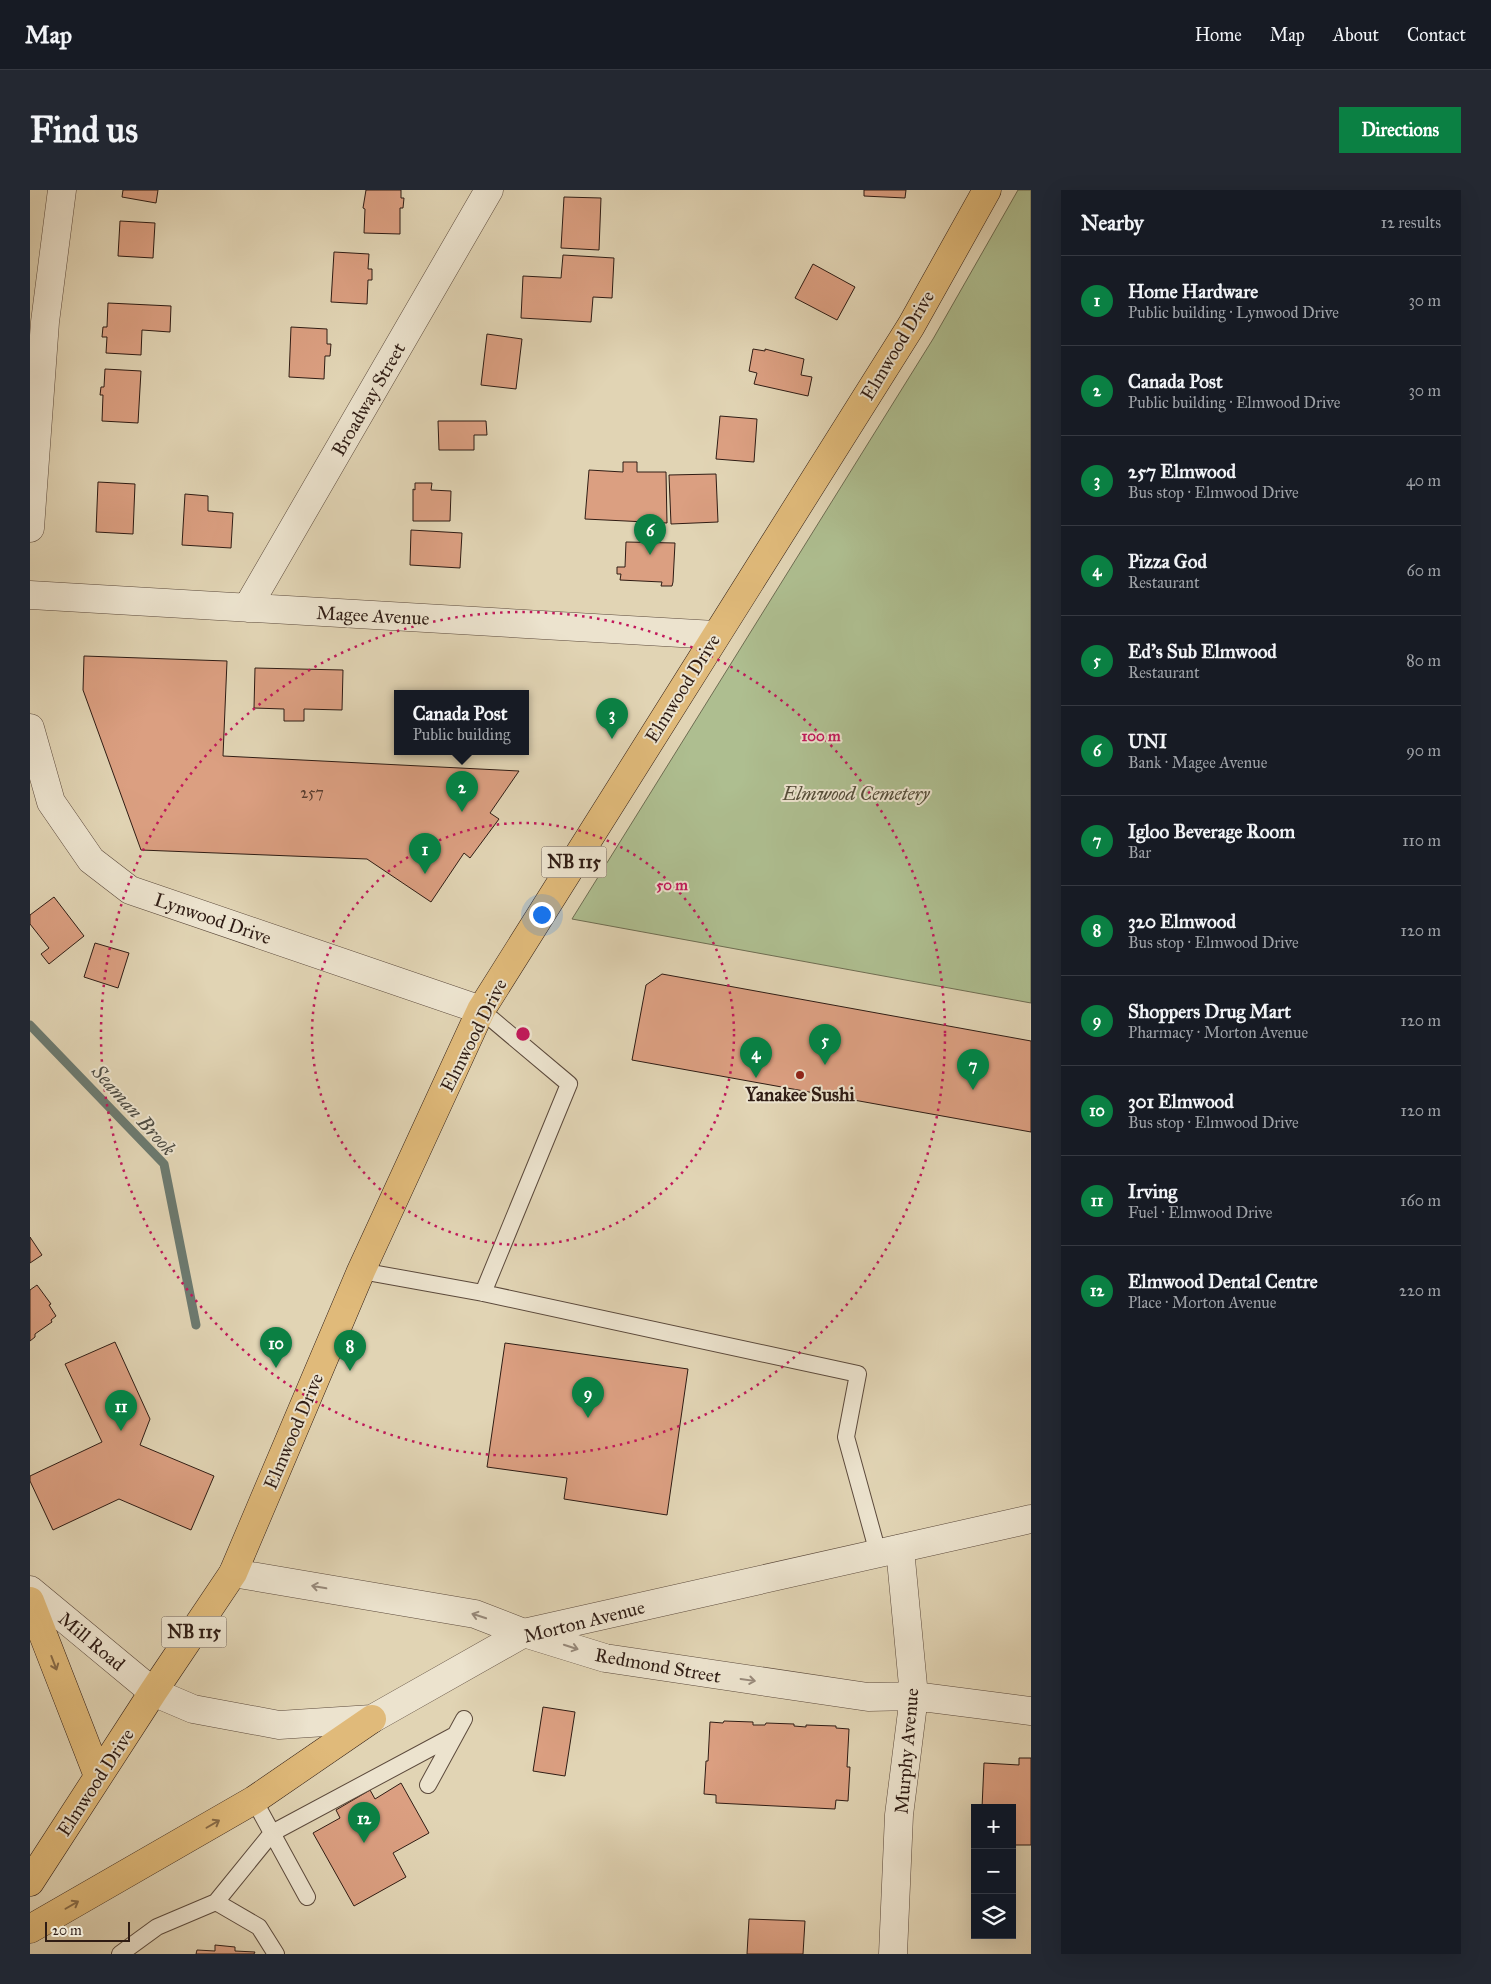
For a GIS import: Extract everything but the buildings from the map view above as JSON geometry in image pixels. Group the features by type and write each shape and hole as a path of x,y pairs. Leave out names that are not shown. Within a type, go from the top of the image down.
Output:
{"main road":[{"name":"Elmwood Drive","path":"30,1882 153,1692 233,1573 361,1270 481,1010 911,326 988,190"},
{"path":"32,1612 98,1776"},
{"path":"30,1929 254,1800 372,1718"}],"street":[{"path":"30,528 45,322 62,190"},
{"name":"Broadway Street","path":"247,608 489,190"},
{"path":"30,275 49,297"},
{"name":"Magee Avenue","path":"30,596 716,635"},
{"name":"Lynwood Drive","path":"30,728 51,802 91,860 130,890 481,1010"},
{"name":"Morton Avenue","path":"153,1692 193,1709 278,1725 372,1718 524,1633 1031,1519"},
{"name":"Murphy Avenue","path":"889,1551 914,1696 899,1815 893,1954"},
{"name":"Redmond Street","path":"233,1573 475,1614 524,1633 605,1658 868,1697 914,1696 1031,1711"},
{"name":"Mill Road","path":"30,1590 153,1692"}],"lane":[{"path":"481,1010 569,1084 483,1293"},
{"path":"361,1270 483,1293 858,1374 846,1437 889,1551"},
{"path":"428,1785 464,1719"},
{"path":"120,1954 157,1927 216,1902 272,1833 455,1735"},
{"path":"254,1800 307,1897"},
{"path":"216,1902 259,1927 276,1954"}],"green space":[{"name":"Elmwood Cemetery","path":"1018,190 1031,190 1031,1003 572,919 933,339"}],"waterway":[{"name":"Seaman Brook","path":"30,1025 164,1164 196,1325"}],"place":[{"name":"UNI","path":"650,555"},
{"name":"257 Elmwood","path":"612,739"},
{"name":"Canada Post","path":"462,812"},
{"name":"Home Hardware","path":"425,874"},
{"name":"Ed's Sub Elmwood","path":"825,1065"},
{"name":"Yanakee Sushi","path":"800,1075"},
{"name":"Pizza God","path":"756,1078"},
{"name":"Igloo Beverage Room","path":"973,1090"},
{"name":"301 Elmwood","path":"276,1368"},
{"name":"320 Elmwood","path":"350,1371"},
{"name":"Shoppers Drug Mart","path":"588,1418"},
{"name":"Irving","path":"121,1431"},
{"name":"Elmwood Dental Centre","path":"364,1843"}]}
